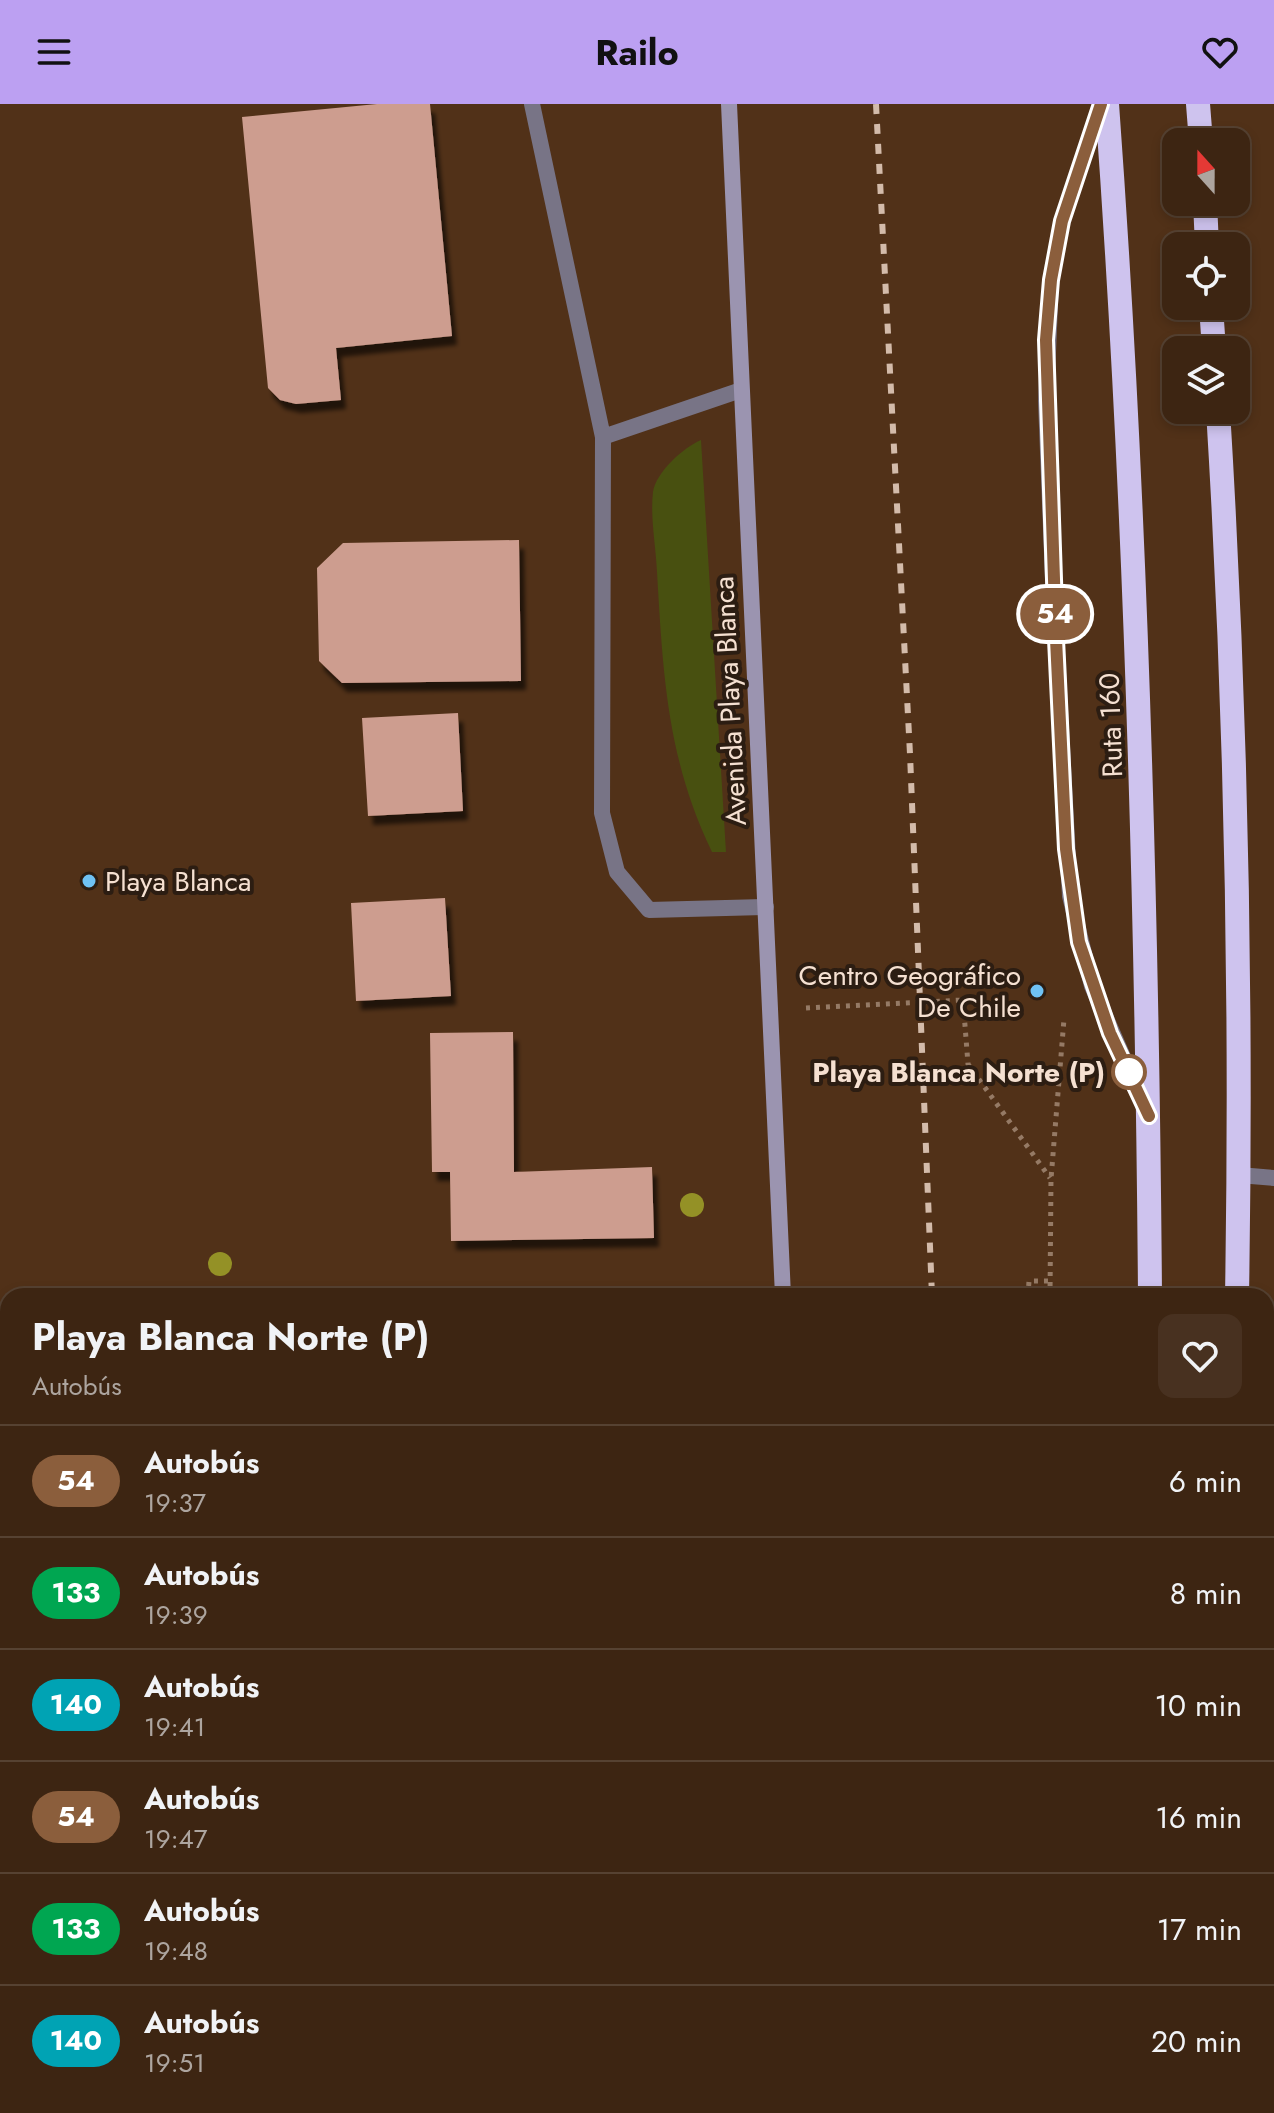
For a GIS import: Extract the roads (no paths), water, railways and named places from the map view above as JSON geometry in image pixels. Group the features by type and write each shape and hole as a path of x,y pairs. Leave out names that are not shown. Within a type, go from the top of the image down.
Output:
{"highway":[{"name":"Ruta 160","path":"1104,104 1132,498 1144,806 1150,1288"},
{"path":"1198,104 1200,128"},
{"path":"1219,424 1233,735 1239,1175 1237,1288"}],"street":[{"name":"Avenida Playa Blanca","path":"729,104 783,1288"}],"lane":[{"path":"532,104 603,437 602,813 617,872 649,910 766,907"},
{"path":"1104,104 1062,221 1051,280 1046,401 1053,579 1070,896 1092,986 1149,1116"},
{"path":"603,437 741,390"},
{"path":"1239,1175 1274,1178"}],"railway":[{"path":"876,104 910,754 932,1288"}],"place":[{"name":"Playa Blanca","path":"89,881"},
{"name":"Centro Geográfico De Chile","path":"1037,991"},
{"name":"Playa Blanca Norte (P)","path":"1129,1072"}]}
